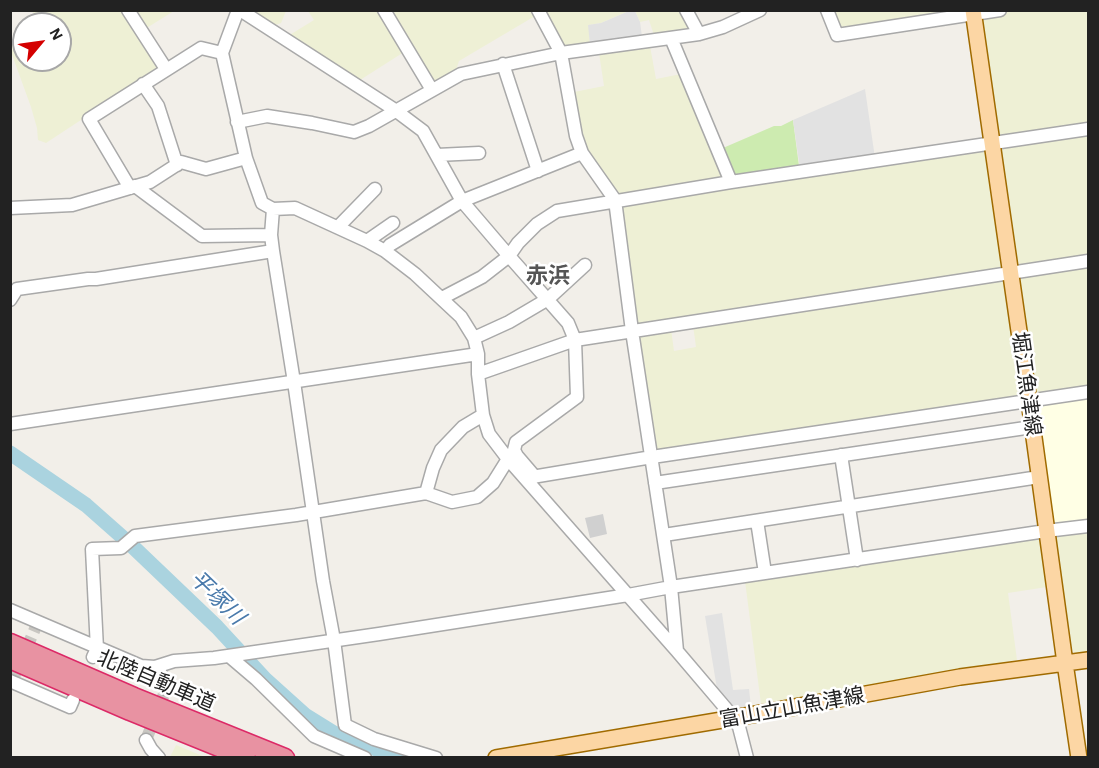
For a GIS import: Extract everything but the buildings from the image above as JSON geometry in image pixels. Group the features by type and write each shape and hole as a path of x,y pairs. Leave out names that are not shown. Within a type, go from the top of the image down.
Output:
{"highway":[{"name":"北陸自動車道","path":"10,644 285,758"},
{"name":"北陸自動車道","path":"10,659 246,758"}],"main road":[{"name":"堀江魚津線","path":"973,13 1079,758"},
{"name":"富山立山魚津線","path":"496,758 960,677 1089,660"}],"street":[{"path":"128,10 166,69"},
{"path":"747,758 739,727 734,718 530,477 514,450 516,442 577,397 575,340 568,323 462,201 423,131 396,110 239,10 222,53 246,158 262,203 273,209 295,208 385,251 442,298 461,317 474,338 478,354 483,415 489,434 508,459 530,477 1089,392"},
{"path":"384,10 432,90"},
{"path":"538,10 561,53 576,136 582,153 615,200 632,331 664,536 677,651"},
{"path":"686,10 699,34"},
{"path":"237,122 267,116 354,132 369,126 461,74 561,53 699,34 723,27 760,10"},
{"path":"827,10 837,35 1000,10"},
{"path":"671,38 731,182"},
{"path":"222,53 201,48 89,118 133,187 201,236 271,235"},
{"path":"503,64 538,171"},
{"path":"143,84 158,106 177,165"},
{"path":"442,298 482,277 509,256 537,224 557,211 731,182 1089,129"},
{"path":"437,155 479,153"},
{"path":"385,251 390,245 462,201 582,153"},
{"path":"10,208 72,205 150,182 181,162 206,169 246,158"},
{"path":"338,227 375,189"},
{"path":"273,209 271,235 273,251 334,640 345,725 374,739 436,758"},
{"path":"367,241 393,223"},
{"path":"10,300 17,290 273,251"},
{"path":"478,374 575,340 1089,261"},
{"path":"474,338 509,322 548,299 585,265"},
{"path":"10,424 478,354"},
{"path":"426,493 441,450 463,427 483,415"},
{"path":"655,483 1032,427"},
{"path":"841,455 857,560"},
{"path":"95,653 92,549 121,548 135,536 314,512 426,493 452,501 477,498 493,483 508,459"},
{"path":"664,536 1039,477"},
{"path":"757,521 765,573"},
{"path":"10,610 95,653 141,666 155,667 174,661 214,658 415,629 671,587 1089,526"},
{"path":"229,656 314,736 365,758"},
{"path":"155,667 161,674 166,689"},
{"path":"10,681 70,707 73,700"},
{"path":"146,740 159,758"}],"shaded area":[{"path":"286,10 281,23 270,27 248,11"},
{"path":"531,10 535,16 459,61 456,70 432,82 389,11"},
{"path":"968,10 841,30 832,11"},
{"path":"122,11 160,68 46,143 38,140 31,107 18,72 72,72 72,12 33,12"},
{"path":"132,11 174,11 145,29"},
{"path":"308,11 378,11 404,52 357,82 288,36 314,20"},
{"path":"542,11 629,11 601,23 589,25 590,45 563,48"},
{"path":"629,11 635,11 640,22 642,37 590,45 588,25 601,23"},
{"path":"635,11 682,11 693,29 654,35 649,20 640,22"},
{"path":"980,11 1088,11 1088,388 1035,397"},
{"path":"650,46 656,79 681,74 725,179 617,197 584,147 574,92 604,86 599,53"},
{"path":"865,89 875,158 800,169 793,120"},
{"path":"986,147 1004,269 637,325 621,204"},
{"path":"1005,277 1022,400 655,453 637,334 671,329 674,351 696,347 693,325"},
{"path":"1088,396 1088,519 1050,525 1035,404"},
{"path":"603,514 607,534 590,538 585,518"},
{"path":"1088,529 1088,652 1076,654 1069,648 1055,534"},
{"path":"1040,537 1047,587 1008,593 1017,660 761,704 745,581"},
{"path":"722,613 733,690 749,689 751,707 733,710 718,695 705,616"},
{"path":"176,745 205,757 170,757"}],"green space":[{"path":"793,120 799,166 733,179 723,148"}],"waterway":[{"name":"平塚川","path":"10,453 86,505 129,543 217,627 265,679 305,715 334,733 400,758"}],"tunnel":[{"path":"12,681 38,622"},
{"path":"146,740 166,689"}],"district":[{"name":"赤浜","path":"548,276"}]}
